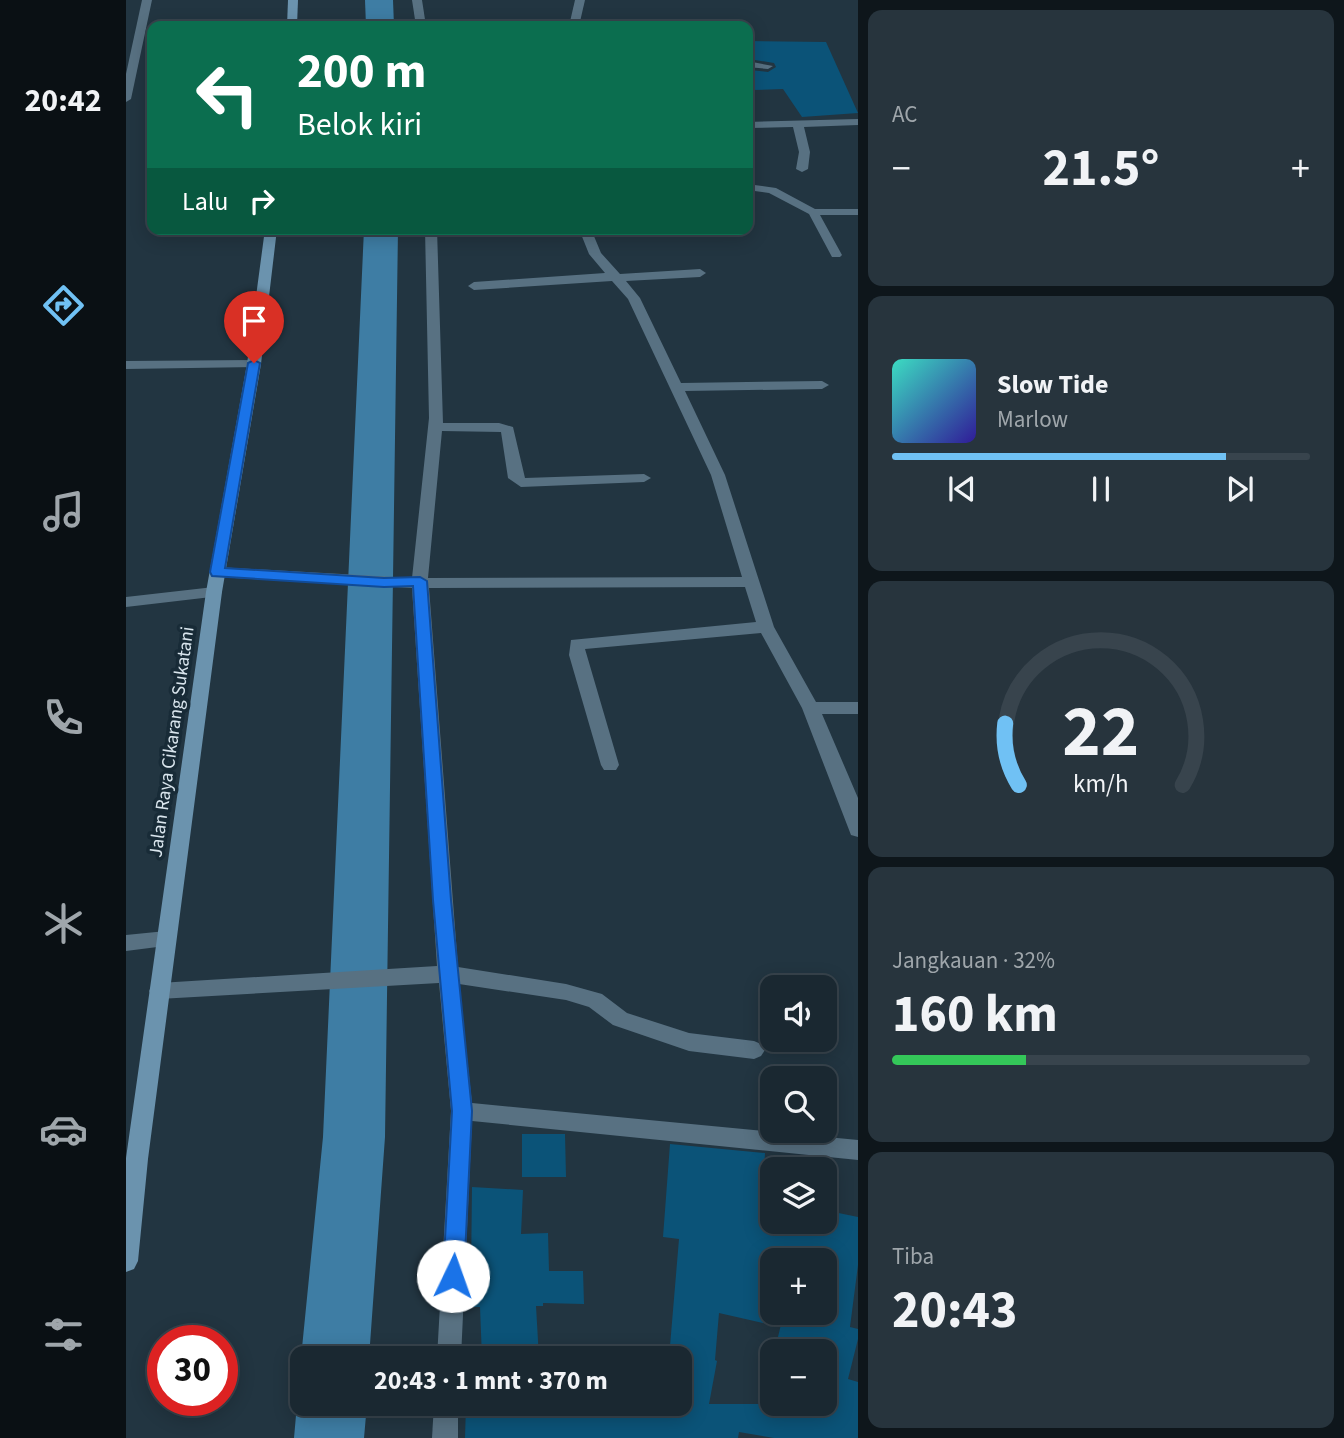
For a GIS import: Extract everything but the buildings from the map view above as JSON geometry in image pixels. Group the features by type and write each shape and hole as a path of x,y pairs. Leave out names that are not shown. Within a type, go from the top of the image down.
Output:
{"main road":[{"path":"292,21 293,0"},
{"name":"Jalan Raya Cikarang Sukatani","path":"126,1261 131,1159 159,990 217,572 254,363 270,235"}],"street":[{"path":"126,99 146,0"},
{"path":"417,0 420,21"},
{"path":"575,21 580,0"},
{"path":"753,65 768,66"},
{"path":"753,125 858,122"},
{"path":"797,124 803,140 805,163 802,169"},
{"path":"431,235 436,427 420,581 448,974 462,1111 450,1346"},
{"path":"587,235 595,254 634,298 718,475 766,627 811,708 857,825"},
{"path":"474,286 700,273"},
{"path":"126,365 254,363"},
{"path":"677,387 822,385"},
{"path":"436,427 499,427 508,430 515,478 521,483 645,478"},
{"path":"217,572 384,583 751,582"},
{"path":"126,602 214,592"},
{"path":"610,765 577,654 577,644 766,627"},
{"path":"811,708 858,708"},
{"path":"126,943 166,939"},
{"path":"159,990 448,974 566,992 594,1000 620,1019 689,1042 754,1049"},
{"path":"462,1111 858,1150"},
{"path":"445,1438 446,1416"}],"lane":[{"path":"753,188 772,190 813,212 858,212"},
{"path":"813,212 836,255"}],"waterway":[{"path":"379,0 380,21"},
{"path":"336,1346 354,1137 381,235"},
{"path":"329,1438 331,1416"}],"route":[{"path":"254,363 217,572 384,583 420,581 442,900 462,1111 453,1276"}]}
